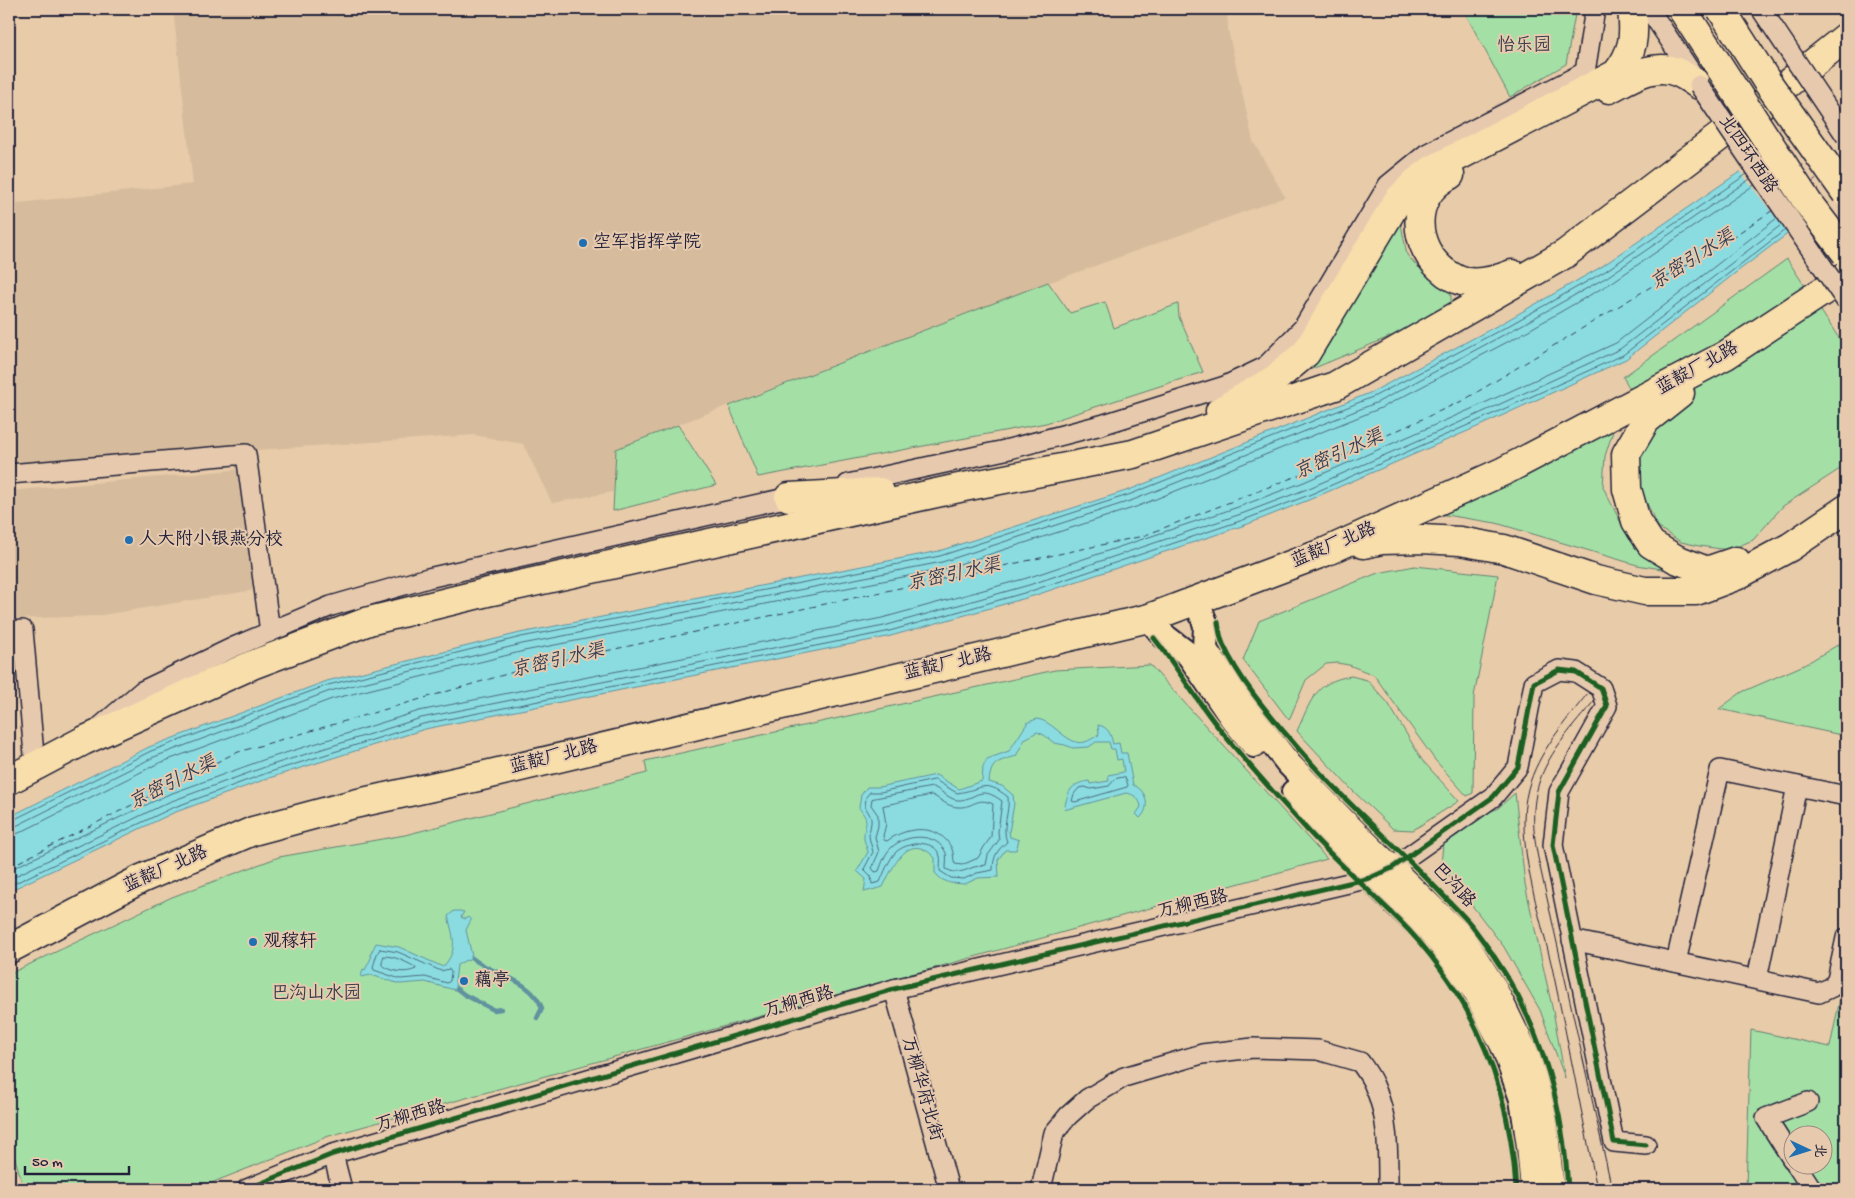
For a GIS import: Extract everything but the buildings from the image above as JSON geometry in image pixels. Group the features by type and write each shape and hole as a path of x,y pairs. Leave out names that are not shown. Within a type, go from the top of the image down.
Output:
{"highway":[{"path":"1565,254 1492,282 1465,282 1452,277 1438,267 1427,252 1419,232 1420,210 1429,192 1427,182 1432,170 1616,74 1627,60 1634,31 1632,9"},
{"name":"北四环西路","path":"1682,9 1808,203 1846,253"},
{"path":"1721,9 1768,83 1846,193"},
{"path":"9,780 83,741 252,665 369,621 492,591 959,488 1133,454 1335,386 1565,254 1761,105 1846,37"},
{"path":"1133,454 1231,405 1275,379 1306,353 1398,200 1427,182 1640,73 1659,69 1677,72 1699,85"},
{"name":"蓝靛厂北路","path":"9,949 141,879 253,831 354,804 1149,618 1325,552 1504,470 1726,355 1846,276"},
{"path":"1726,355 1646,420 1626,454 1626,489 1636,521 1651,544 1676,559 1707,570 1746,558 1785,536 1846,495"},
{"path":"789,497 959,488"},
{"path":"1325,552 1381,540 1421,538 1460,541 1504,549 1596,580 1645,591 1696,591 1736,576 1790,547 1846,509"}],"main road":[{"name":"巴沟路","path":"1196,600 1206,625 1205,650 1254,720 1300,775 1342,820 1462,936 1494,987 1531,1064 1544,1114 1552,1189"},
{"path":"1149,618 1164,636 1189,655 1232,718 1270,766 1370,878 1443,948 1475,991 1504,1048 1522,1099 1530,1146 1533,1189"}],"street":[{"path":"83,741 142,691 331,606 428,578 1005,450 1101,425 1225,386 1266,367 1303,328 1388,185 1426,154 1584,72 1595,9"},
{"name":"北四环西路","path":"1649,9 1846,301"},
{"path":"1761,9 1846,136"},
{"path":"9,474 246,454 270,632"},
{"path":"9,631 23,630 35,766"},
{"name":"万柳西路","path":"247,1189 332,1154 894,989 1370,878 1392,868 1492,797 1518,766 1534,683 1559,670 1576,672 1601,688 1607,706 1560,792 1553,845 1572,940"},
{"path":"1676,962 1720,770 1846,796"},
{"path":"1756,980 1798,786"},
{"path":"1646,1145 1614,1142 1572,940 1819,993 1832,986 1837,980 1846,938"},
{"name":"万柳华府北街","path":"894,989 949,1189"},
{"path":"1041,1189 1054,1133 1068,1116 1087,1100 1124,1078 1202,1054 1253,1048 1318,1050 1360,1062 1375,1085 1383,1114 1388,1151 1388,1189"},
{"path":"1782,1143 1766,1118 1808,1102"},
{"path":"332,1154 342,1189"},
{"path":"1804,1176 1812,1189"}],"shaded area":[{"name":"空军指挥学院","path":"173,9 1227,9 1228,30 1253,141 1285,197 1042,285 617,448 613,492 552,503 523,444 474,435 9,467 9,204 193,184"},
{"name":"人大附小银燕分校","path":"244,469 254,590 96,616 9,619 9,491"}],"green space":[{"name":"怡乐园","path":"1463,9 1576,9 1566,64 1510,97"},
{"path":"1400,219 1407,255 1418,267 1450,284 1452,311 1307,371 1327,347"},
{"path":"1787,259 1846,349 1846,465 1783,506 1753,540 1729,550 1681,542 1659,528 1637,483 1635,466 1653,428 1623,377"},
{"path":"1048,282 1070,313 1105,302 1114,328 1178,304 1179,317 1203,372 1046,423 758,477 729,406"},
{"path":"1616,422 1605,456 1603,487 1629,539 1647,557 1674,571 1637,565 1496,523 1439,514"},
{"path":"678,425 716,485 613,511 616,449"},
{"path":"1415,566 1498,575 1474,696 1473,793 1467,796 1435,760 1374,675 1349,665 1326,664 1306,680 1289,720 1243,660 1259,621 1378,573"},
{"path":"1846,640 1846,736 1719,709 1742,692 1804,665"},
{"name":"巴沟山水园","path":"1150,665 1327,859 329,1136 196,1189 24,1189 9,1138 9,974 172,897 279,857 405,835 647,773 645,761 1055,670"},
{"path":"1351,676 1367,680 1388,703 1422,760 1459,801 1413,830 1393,829 1351,789 1297,731 1315,694 1329,683"},
{"path":"1515,793 1525,884 1554,1016 1565,1078 1540,1010 1504,947 1441,865 1443,844 1459,834 1476,816 1497,809"},
{"path":"1846,970 1846,1189 1746,1189 1751,1030 1830,1047"}],"water":[{"name":"京密引水渠","path":"1846,99 1846,190 1734,274 1626,359 1477,427 1311,499 1248,524 1033,596 887,637 425,729 269,778 173,813 9,891 9,817 149,747 327,681 520,633 939,551 1129,490 1372,392 1504,322 1601,267"},
{"path":"1037,719 1049,724 1073,741 1079,743 1099,735 1098,725 1107,730 1113,744 1119,743 1121,753 1127,753 1133,785 1142,791 1146,800 1146,809 1140,818 1136,814 1141,807 1138,799 1132,794 1126,793 1064,810 1068,794 1073,787 1082,782 1089,781 1090,784 1109,781 1108,775 1124,772 1122,759 1117,760 1115,749 1111,749 1109,742 1096,742 1089,747 1073,748 1054,743 1037,732 1025,739 1016,756 996,763 990,775 989,782 1002,786 1013,795 1014,804 1009,832 1010,837 1019,840 1016,850 1005,850 998,860 999,877 978,878 965,884 950,883 941,879 935,873 935,858 925,850 917,847 909,849 897,861 883,887 864,892 866,879 857,871 868,852 864,837 866,819 859,808 861,795 867,787 879,787 936,775 959,789 982,781 983,767 987,759 1009,751 1028,722"},
{"path":"454,911 464,912 461,917 465,919 468,917 471,920 466,930 472,956 468,961 466,960 457,965 455,982 457,989 425,982 400,984 371,975 361,977 363,969 365,970 372,956 370,955 376,943 399,947 443,967 448,961 453,948 453,937 448,916"}],"pier":[{"path":"1846,97 1846,193 1789,235 1739,170"}],"waterway":[{"path":"472,958 530,990 542,1008 537,1018"},
{"path":"457,989 494,1010 501,1009"}],"ferry route":[{"path":"1840,163 1846,159"},
{"path":"1811,183 1818,178"},
{"path":"9,867 235,753 531,667 1143,536 1302,474 1464,400 1728,240 1773,210"}],"tram line":[{"path":"1588,693 1553,738 1538,762 1528,789 1524,831 1530,878 1552,967 1597,1189"},
{"path":"1595,700 1564,737 1543,771 1534,809 1534,832 1538,858 1612,1189"}],"cycle path":[{"path":"1218,622 1222,641 1229,657 1272,718 1326,779 1462,915 1496,959 1514,989 1542,1052 1560,1119 1568,1189"},
{"path":"1154,638 1210,716 1248,764 1313,837 1398,919 1447,978 1467,1010 1483,1043 1496,1078 1506,1113 1516,1189"},
{"path":"247,1189 333,1154 894,989 1370,878 1392,868 1493,797 1518,767 1534,683 1559,670 1576,672 1601,688 1607,706 1559,792 1553,845 1614,1142 1646,1145"}],"place":[{"name":"空军指挥学院","path":"583,243"},
{"name":"人大附小银燕分校","path":"129,540"},
{"name":"观稼轩","path":"253,942"},
{"name":"藕亭","path":"464,981"}]}
